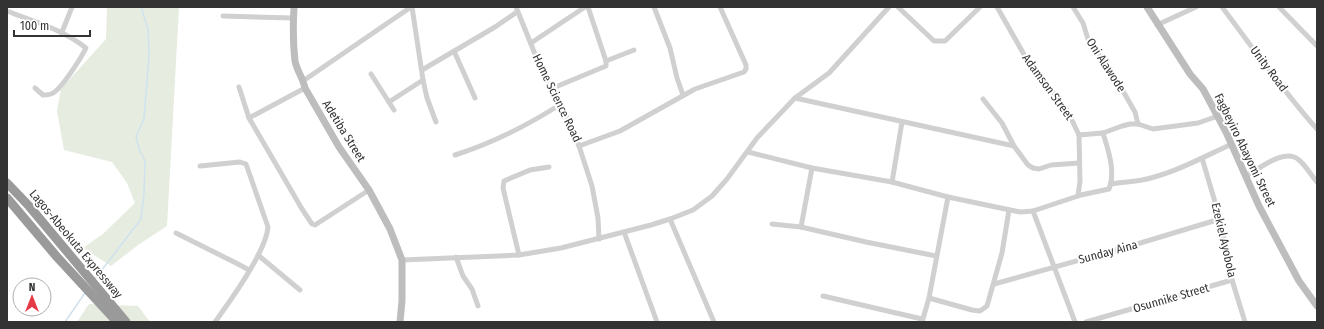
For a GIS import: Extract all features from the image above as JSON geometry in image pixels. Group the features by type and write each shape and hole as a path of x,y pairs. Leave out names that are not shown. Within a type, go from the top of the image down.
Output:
{"highway":[{"name":"Lagos-Abeokuta Expressway","path":"7,182 87,275 117,322"},
{"name":"Lagos-Abeokuta Expressway","path":"7,198 81,283 97,292 126,322"},
{"path":"20,213 29,206"}],"street":[{"path":"62,32 72,7"},
{"name":"Adetiba Street","path":"294,7 293,18 295,61 298,73 336,142 370,190 390,229 402,260"},
{"path":"249,118 304,84 411,7 423,80 427,98 436,122"},
{"path":"531,43 587,7 606,61 606,66 602,69 553,88"},
{"path":"654,7 670,48 677,78 683,95"},
{"path":"580,146 620,131 695,89 744,72 746,69 746,64 720,7"},
{"path":"400,322 402,301 402,260 519,254 561,248 670,219 692,210 712,196 748,152 757,138 795,98 829,73 889,7"},
{"path":"898,7 934,41 939,42 945,41 980,7"},
{"name":"Adamson Street","path":"997,7 1026,58 1067,110 1079,135 1080,180 1078,196"},
{"name":"Oni Alawode","path":"1073,7 1083,23 1088,39 1123,91 1135,112 1138,124"},
{"name":"Fagbeyiro Abayomi Street","path":"1147,7 1157,25 1190,74 1203,89 1232,144 1259,206 1296,275 1317,306"},
{"path":"1157,25 1196,7"},
{"name":"Unity Road","path":"1222,7 1264,64 1317,129"},
{"path":"1279,7 1317,46"},
{"path":"422,70 495,27 517,10"},
{"name":"Home Science Road","path":"517,10 542,69 561,104 580,146 592,186 598,218 599,239"},
{"path":"7,11 62,32 72,37 86,48 63,83 55,92 51,95 43,95 35,88"},
{"path":"223,16 293,18"},
{"path":"454,50 475,98"},
{"path":"606,61 634,50"},
{"path":"372,74 394,110"},
{"path":"389,102 423,80"},
{"path":"239,87 249,118 289,188 312,224 315,225 370,190"},
{"path":"795,98 1014,146"},
{"path":"983,99 1002,123 1014,146 1028,165 1039,169 1051,165 1079,163"},
{"path":"455,155 504,136 543,116 561,104"},
{"path":"1079,135 1103,133 1122,126 1138,124 1153,130 1198,123 1218,116"},
{"path":"892,182 902,122"},
{"path":"748,152 812,168 892,182 948,197 1020,212 1033,211 1078,196 1109,189 1111,184 1111,163 1103,133"},
{"path":"1111,184 1141,181 1155,177 1232,144"},
{"path":"1246,176 1282,156 1290,156 1298,159 1317,182"},
{"name":"Ezekiel Ayobola","path":"1202,158 1220,219 1232,280 1245,322"},
{"path":"200,166 240,162 246,164 268,227 268,234 258,255 215,322"},
{"path":"519,254 503,188 504,180 530,170 549,167"},
{"path":"801,227 812,168"},
{"path":"823,296 922,320 929,298 948,197"},
{"path":"929,298 972,310 980,311 987,306 1002,253 1009,210"},
{"path":"1033,211 1074,322"},
{"path":"670,219 714,322"},
{"name":"Sunday Aina","path":"994,284 1220,219"},
{"path":"772,224 801,227 936,256"},
{"path":"624,232 657,322"},
{"path":"176,233 236,262 249,270"},
{"path":"258,255 300,290"},
{"path":"456,257 463,276 472,289 478,306"},
{"name":"Osunnike Street","path":"1086,322 1232,280"}],"shaded area":[{"path":"107,7 179,7 167,226 138,245 111,266 83,248 104,233 135,203 127,183 112,162 64,150 57,111 61,89 106,39"},
{"path":"89,304 138,306 150,322 77,322"}],"waterway":[{"path":"95,279 141,219 144,194 145,161 139,149 136,136 144,119 149,55 148,29 141,7"},
{"path":"65,322 85,293"}]}
